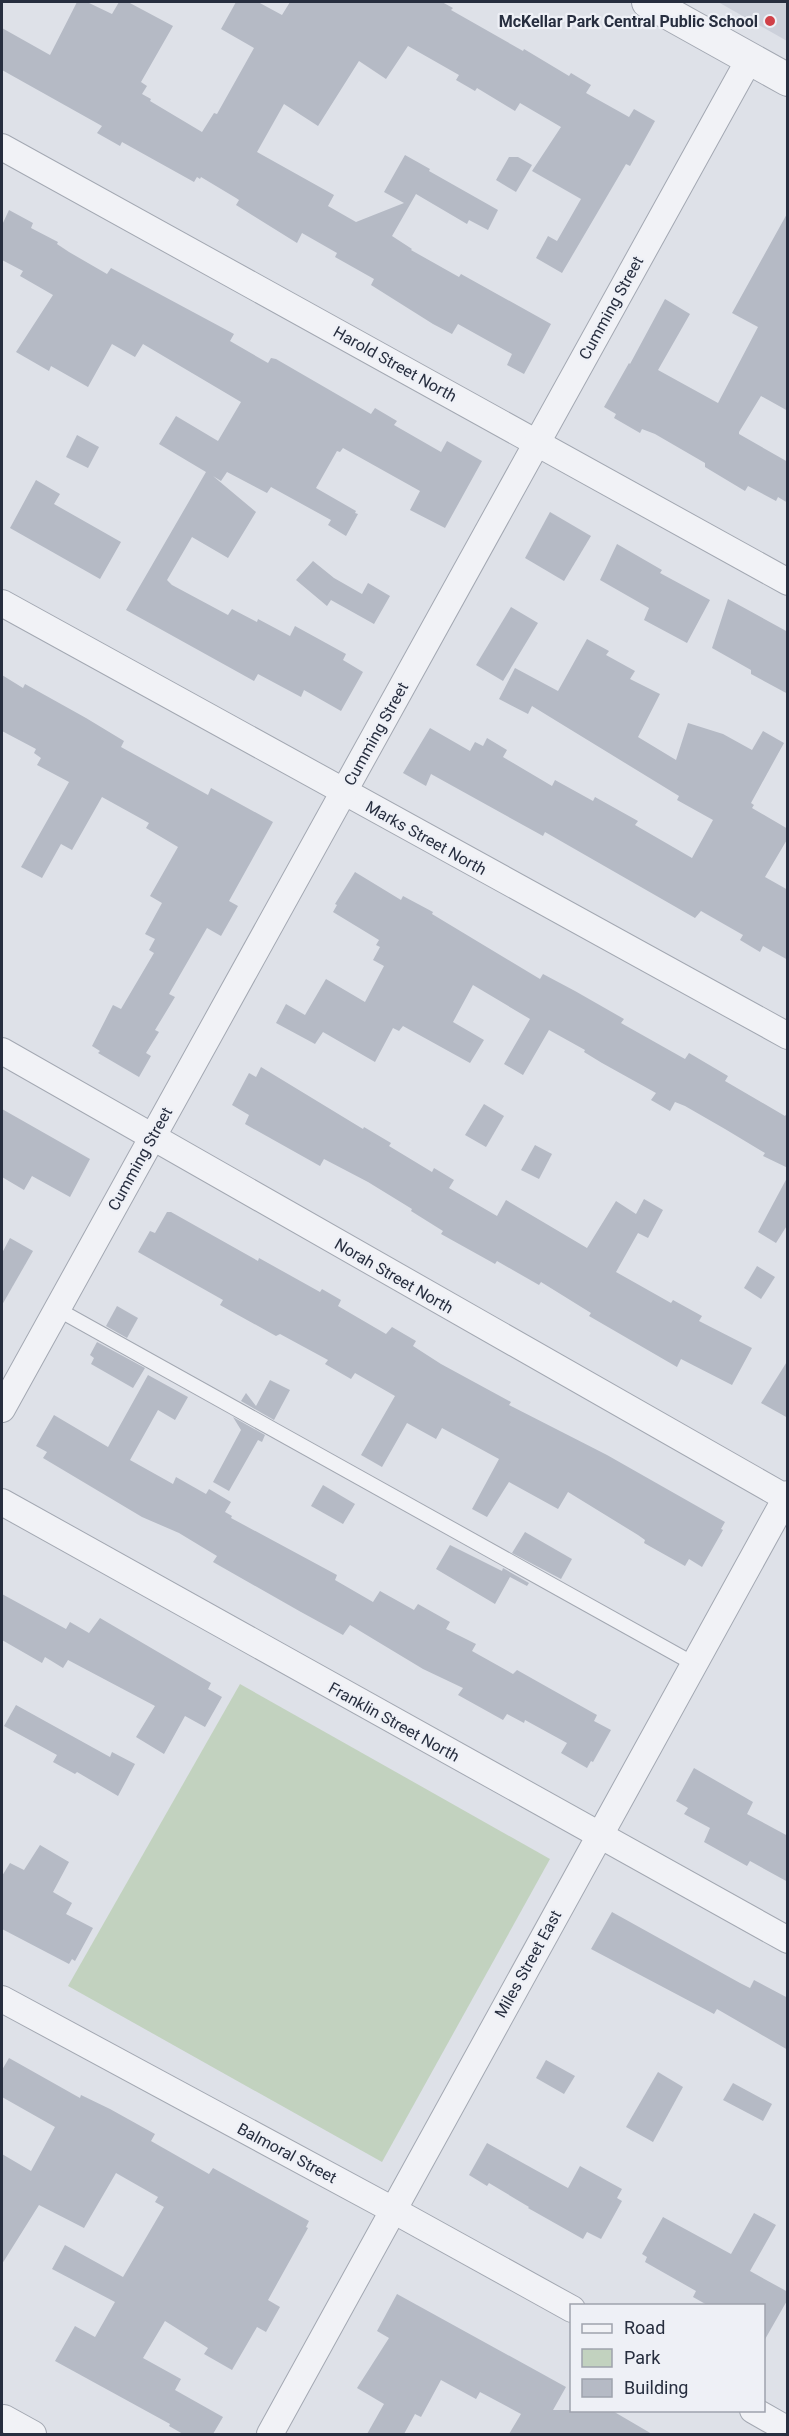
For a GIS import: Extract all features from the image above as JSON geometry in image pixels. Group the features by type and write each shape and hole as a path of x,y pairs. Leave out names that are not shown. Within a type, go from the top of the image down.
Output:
{"street":[{"path":"648,2 788,80"},
{"name":"Cumming Street","path":"2,1409 750,58"},
{"name":"Harold Street North","path":"2,147 788,582"},
{"name":"Marks Street North","path":"2,603 788,1036"},
{"name":"Norah Street North","path":"2,1052 787,1497"},
{"name":"Miles Street East","path":"270,2434 787,1497"},
{"name":"Franklin Street North","path":"2,1502 788,1941"},
{"name":"Balmoral Street","path":"2,1999 570,2308"},
{"path":"756,2412 788,2430"},
{"path":"6,2422 33,2434"}],"lane":[{"path":"57,1310 694,1664"}],"shaded area":[{"name":"McKellar Park Central Public School","path":"718,2 787,2 787,41"}],"green space":[{"path":"240,1684 550,1859 382,2162 68,1986"}],"building":[{"path":"77,2 87,2 112,14 119,2 128,2 173,26 141,82 147,86 142,94 202,132 214,113 217,114 254,48 221,29 236,2 258,2 282,15 290,2 442,2 453,8 451,10 523,51 524,49 569,76 571,73 591,85 586,93 629,117 634,109 655,121 630,166 626,164 562,273 536,258 548,236 557,241 581,199 532,171 561,127 520,103 515,111 477,88 475,91 456,80 459,75 408,46 386,79 359,61 318,126 284,104 257,152 334,195 328,206 356,222 404,203 384,192 405,155 498,210 488,230 469,220 467,224 416,194 392,236 411,250 459,277 461,274 551,324 524,374 507,365 512,354 458,324 452,334 433,324 371,285 374,279 335,257 337,253 302,233 297,243 236,205 239,200 201,177 200,179 197,177 194,182 122,142 120,146 97,133 102,126 2,70 2,28 50,55"},
{"path":"509,157 518,157 532,165 516,192 496,180"},
{"path":"9,210 33,223 31,228 58,242 57,244 69,252 107,274 111,268 234,334 230,341 268,363 271,358 276,359 371,414 375,408 397,421 394,425 441,452 447,441 482,461 445,528 410,510 420,491 343,448 340,452 337,451 316,488 358,514 346,536 328,525 331,520 271,487 267,493 227,472 221,481 213,476 256,512 228,558 192,537 167,580 172,585 228,615 232,609 257,622 258,619 290,636 295,626 346,654 343,660 363,672 341,711 304,690 301,697 258,674 254,681 126,610 206,472 159,444 176,416 218,441 241,402 143,344 135,357 112,344 88,387 51,366 49,371 16,352 53,295 20,276 23,271 2,260 2,225"},
{"path":"788,212 788,411 761,396 739,434 788,462 788,503 778,497 776,501 748,486 745,491 705,467 705,463 655,434 642,429 640,433 614,418 616,414 604,407 665,299 690,314 658,370 718,403 758,327 732,313"},
{"path":"77,435 99,447 88,468 66,457"},
{"path":"36,480 60,494 54,504 121,542 100,579 10,528"},
{"path":"550,512 591,536 564,581 525,558"},
{"path":"617,544 662,570 660,573 710,600 687,643 644,620 649,608 600,580"},
{"path":"313,561 334,578 362,594 368,583 390,596 374,624 331,600 327,606 296,580"},
{"path":"728,599 788,632 788,694 751,674 751,670 712,648"},
{"path":"511,607 538,623 503,681 476,665"},
{"path":"587,639 609,651 606,655 635,671 630,679 660,694 638,737 676,760 688,723 723,734 752,750 763,731 784,743 751,803 754,805 752,808 788,829 788,838 765,877 788,890 788,960 763,946 760,952 740,940 743,935 701,911 695,918 545,832 543,836 431,774 426,786 403,773 430,728 470,751 475,742 483,746 487,738 507,750 503,757 552,786 555,780 593,801 595,797 638,821 635,825 692,858 713,820 677,800 679,796 532,706 528,714 499,699 515,668 558,691"},
{"path":"2,675 23,688 25,684 86,718 124,741 121,747 208,795 211,788 273,822 229,901 238,906 221,936 207,928 169,994 175,997 155,1030 159,1032 146,1053 151,1056 139,1077 98,1053 100,1051 92,1046 113,1005 121,1009 154,953 149,950 155,939 145,934 162,903 150,896 178,847 146,828 149,823 102,797 72,850 61,844 42,878 21,867 69,782 37,765 41,758 34,753 36,749 2,731"},
{"path":"355,872 401,900 403,896 433,912 432,914 540,979 543,974 575,991 624,1019 621,1023 685,1059 689,1053 728,1076 725,1081 785,1116 788,1112 788,1168 763,1156 765,1153 685,1106 675,1102 670,1111 651,1100 656,1093 549,1030 523,1075 504,1064 530,1019 473,985 453,1022 484,1040 470,1063 403,1026 399,1031 393,1028 375,1062 323,1032 315,1044 276,1023 286,1004 305,1015 326,979 365,1002 384,966 373,960 380,947 376,945 379,940 333,912 337,905 335,904"},
{"path":"261,1067 363,1129 364,1127 391,1143 389,1146 432,1172 434,1168 454,1180 449,1188 497,1216 506,1200 587,1248 616,1201 636,1214 644,1199 663,1210 648,1238 638,1233 616,1272 671,1303 673,1300 702,1316 699,1321 752,1348 732,1385 681,1359 677,1367 589,1316 591,1313 541,1282 539,1285 497,1261 495,1264 441,1234 443,1231 368,1182 324,1159 320,1166 245,1124 249,1115 232,1105 249,1073 256,1077"},
{"path":"484,1104 504,1116 486,1147 465,1135"},
{"path":"2,1109 90,1159 70,1197 32,1176 24,1190 2,1177"},
{"path":"535,1145 552,1154 539,1179 521,1170"},
{"path":"788,1176 788,1224 776,1243 758,1232"},
{"path":"167,1212 171,1212 258,1261 259,1258 320,1292 322,1289 341,1300 338,1306 386,1334 392,1327 416,1341 413,1346 511,1402 509,1405 607,1455 725,1522 721,1529 723,1530 702,1567 689,1559 685,1566 644,1543 645,1540 638,1535 568,1492 558,1509 509,1482 487,1517 472,1509 499,1459 442,1428 436,1439 407,1423 382,1467 361,1455 395,1396 355,1373 351,1379 325,1364 328,1360 280,1334 276,1336 220,1305 223,1300 138,1252 150,1231 155,1233"},
{"path":"10,1238 33,1251 2,1305 2,1253"},
{"path":"757,1266 775,1277 761,1299 744,1288"},
{"path":"117,1306 138,1318 127,1338 106,1326"},
{"path":"97,1342 145,1368 133,1388 91,1364 94,1358 90,1355"},
{"path":"788,1360 788,1418 761,1403"},
{"path":"148,1375 188,1397 175,1420 158,1410 130,1460 173,1484 176,1477 206,1494 209,1489 231,1502 225,1512 232,1516 231,1518 337,1575 335,1580 373,1602 380,1591 414,1610 418,1604 450,1622 446,1629 476,1644 472,1651 513,1674 517,1670 597,1715 594,1721 611,1730 593,1762 591,1761 587,1768 561,1753 567,1743 525,1720 524,1723 507,1714 503,1720 458,1695 463,1688 423,1669 350,1625 343,1635 301,1612 213,1562 217,1556 179,1533 142,1517 43,1458 47,1452 36,1446 54,1415 108,1447"},
{"path":"270,1380 290,1390 274,1420 241,1401 246,1393 256,1406"},
{"path":"233,1417 265,1435 262,1442 258,1440 229,1491 213,1482 241,1430"},
{"path":"323,1485 355,1504 343,1524 311,1506"},
{"path":"525,1532 572,1559 561,1579 512,1553"},
{"path":"450,1545 502,1571 503,1568 529,1583 527,1586 510,1577 495,1604 436,1569"},
{"path":"2,1594 66,1629 70,1622 89,1633 100,1618 211,1683 208,1689 222,1697 205,1727 185,1716 164,1754 136,1737 155,1706 68,1660 63,1668 45,1657 42,1663 2,1640"},
{"path":"16,1705 110,1757 112,1752 135,1764 118,1796 77,1772 75,1774 53,1762 57,1755 4,1726"},
{"path":"694,1768 753,1802 747,1814 788,1836 788,1882 750,1861 747,1866 704,1842 710,1828 684,1814 688,1808 676,1801"},
{"path":"40,1845 69,1862 53,1892 72,1903 66,1914 93,1928 75,1961 72,1959 69,1964 2,1929 2,1876 10,1863 24,1870"},
{"path":"612,1912 750,1988 754,1980 788,1998 788,2050 717,2009 714,2014 591,1949"},
{"path":"9,2058 80,2098 81,2095 155,2134 151,2141 209,2174 213,2168 309,2221 306,2227 308,2228 268,2300 280,2307 266,2332 257,2327 232,2370 204,2354 208,2348 165,2321 143,2358 181,2379 175,2390 223,2417 213,2434 183,2434 169,2426 170,2424 55,2361 75,2326 95,2337 115,2302 52,2269 65,2245 123,2277 164,2207 155,2202 158,2197 116,2173 84,2228 39,2205 2,2264 2,2154 31,2171 55,2127 2,2097 2,2070"},
{"path":"546,2060 575,2076 564,2094 536,2078"},
{"path":"658,2072 683,2087 653,2142 626,2127"},
{"path":"733,2083 772,2104 763,2121 723,2100"},
{"path":"487,2143 568,2188 580,2166 622,2189 617,2198 622,2201 601,2239 587,2232 583,2239 489,2183 487,2186 469,2175"},
{"path":"754,2213 776,2225 750,2271 788,2292 788,2299 765,2339 765,2304 705,2304 693,2297 696,2291 645,2262 647,2257 642,2254 663,2217 731,2254"},
{"path":"397,2294 566,2387 553,2410 614,2412 652,2434 509,2434 521,2414 480,2392 476,2399 441,2380 421,2417 415,2414 404,2434 367,2434 384,2404 357,2388 389,2338 377,2331"}],"place":[{"name":"McKellar Park Central Public School","path":"770,21"}]}
